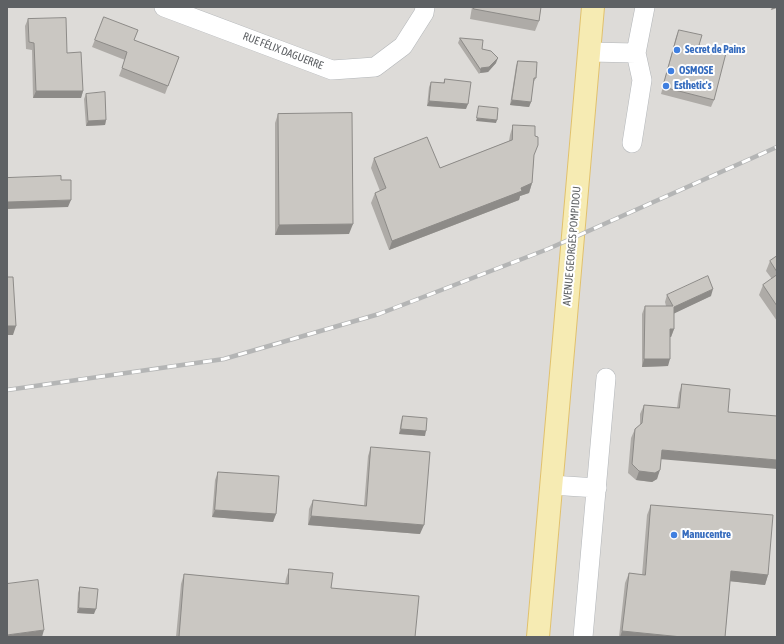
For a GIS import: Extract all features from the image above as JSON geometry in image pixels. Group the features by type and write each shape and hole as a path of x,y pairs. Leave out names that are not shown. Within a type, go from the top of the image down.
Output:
{"main road":[{"name":"AVENUE GEORGES POMPIDOU","path":"538,637 593,7"}],"street":[{"name":"RUE FÉLIX DAGUERRE","path":"164,7 332,70 375,68 404,46 424,13 425,7"},
{"path":"632,143 642,80 636,53 645,7"},
{"path":"589,52 636,53"},
{"path":"583,637 606,378"},
{"path":"551,485 597,488"}],"shaded area":[{"path":"7,7 777,7 777,637 7,637"}],"building":[{"path":"474,7 541,7 539,21 474,9"},
{"path":"104,17 138,30 134,40 179,57 168,86 122,68 127,52 95,40"},
{"path":"66,18 67,53 81,52 83,91 36,91 34,43 29,42 28,19"},
{"path":"679,30 702,35 699,45 726,53 714,100 663,87"},
{"path":"460,38 483,40 482,49 491,51 498,58 489,67 481,68 481,70"},
{"path":"518,61 537,62 536,78 534,78 531,102 512,100"},
{"path":"445,79 471,82 468,104 429,101 431,82 444,83"},
{"path":"105,92 106,120 88,121 86,94"},
{"path":"479,106 498,108 497,120 477,118"},
{"path":"352,113 353,224 279,225 278,114"},
{"path":"513,125 535,126 535,136 538,137 538,145 534,155 532,183 521,188 522,191 392,241 375,193 386,188 374,158 427,137 440,168 512,140"},
{"path":"61,176 61,180 71,180 71,200 7,202 7,178"},
{"path":"777,256 777,272 770,261"},
{"path":"777,275 777,306 763,285"},
{"path":"708,276 713,289 674,307 674,329 670,329 670,359 644,359 645,306 673,306 667,295"},
{"path":"7,277 13,277 16,326 7,326"},
{"path":"682,384 730,389 728,412 777,416 777,460 662,450 660,470 655,473 639,471 632,464 635,429 642,423 644,405 679,408"},
{"path":"403,416 427,418 426,431 401,429"},
{"path":"371,447 430,452 424,525 311,516 313,500 366,506"},
{"path":"218,472 279,476 276,514 215,510"},
{"path":"651,505 773,515 768,575 731,571 725,637 682,637 622,631 629,573 645,575"},
{"path":"289,569 333,573 331,588 419,596 415,637 179,637 184,574 288,584"},
{"path":"38,580 44,630 7,635 7,584"},
{"path":"80,587 98,589 96,609 79,608"}],"railway":[{"path":"7,390 224,359 379,314 548,249 777,147"}],"place":[{"name":"Secret de Pains","path":"677,50"},
{"name":"OSMOSE","path":"671,71"},
{"name":"Esthetic's","path":"666,86"},
{"name":"Manucentre","path":"674,535"}]}
